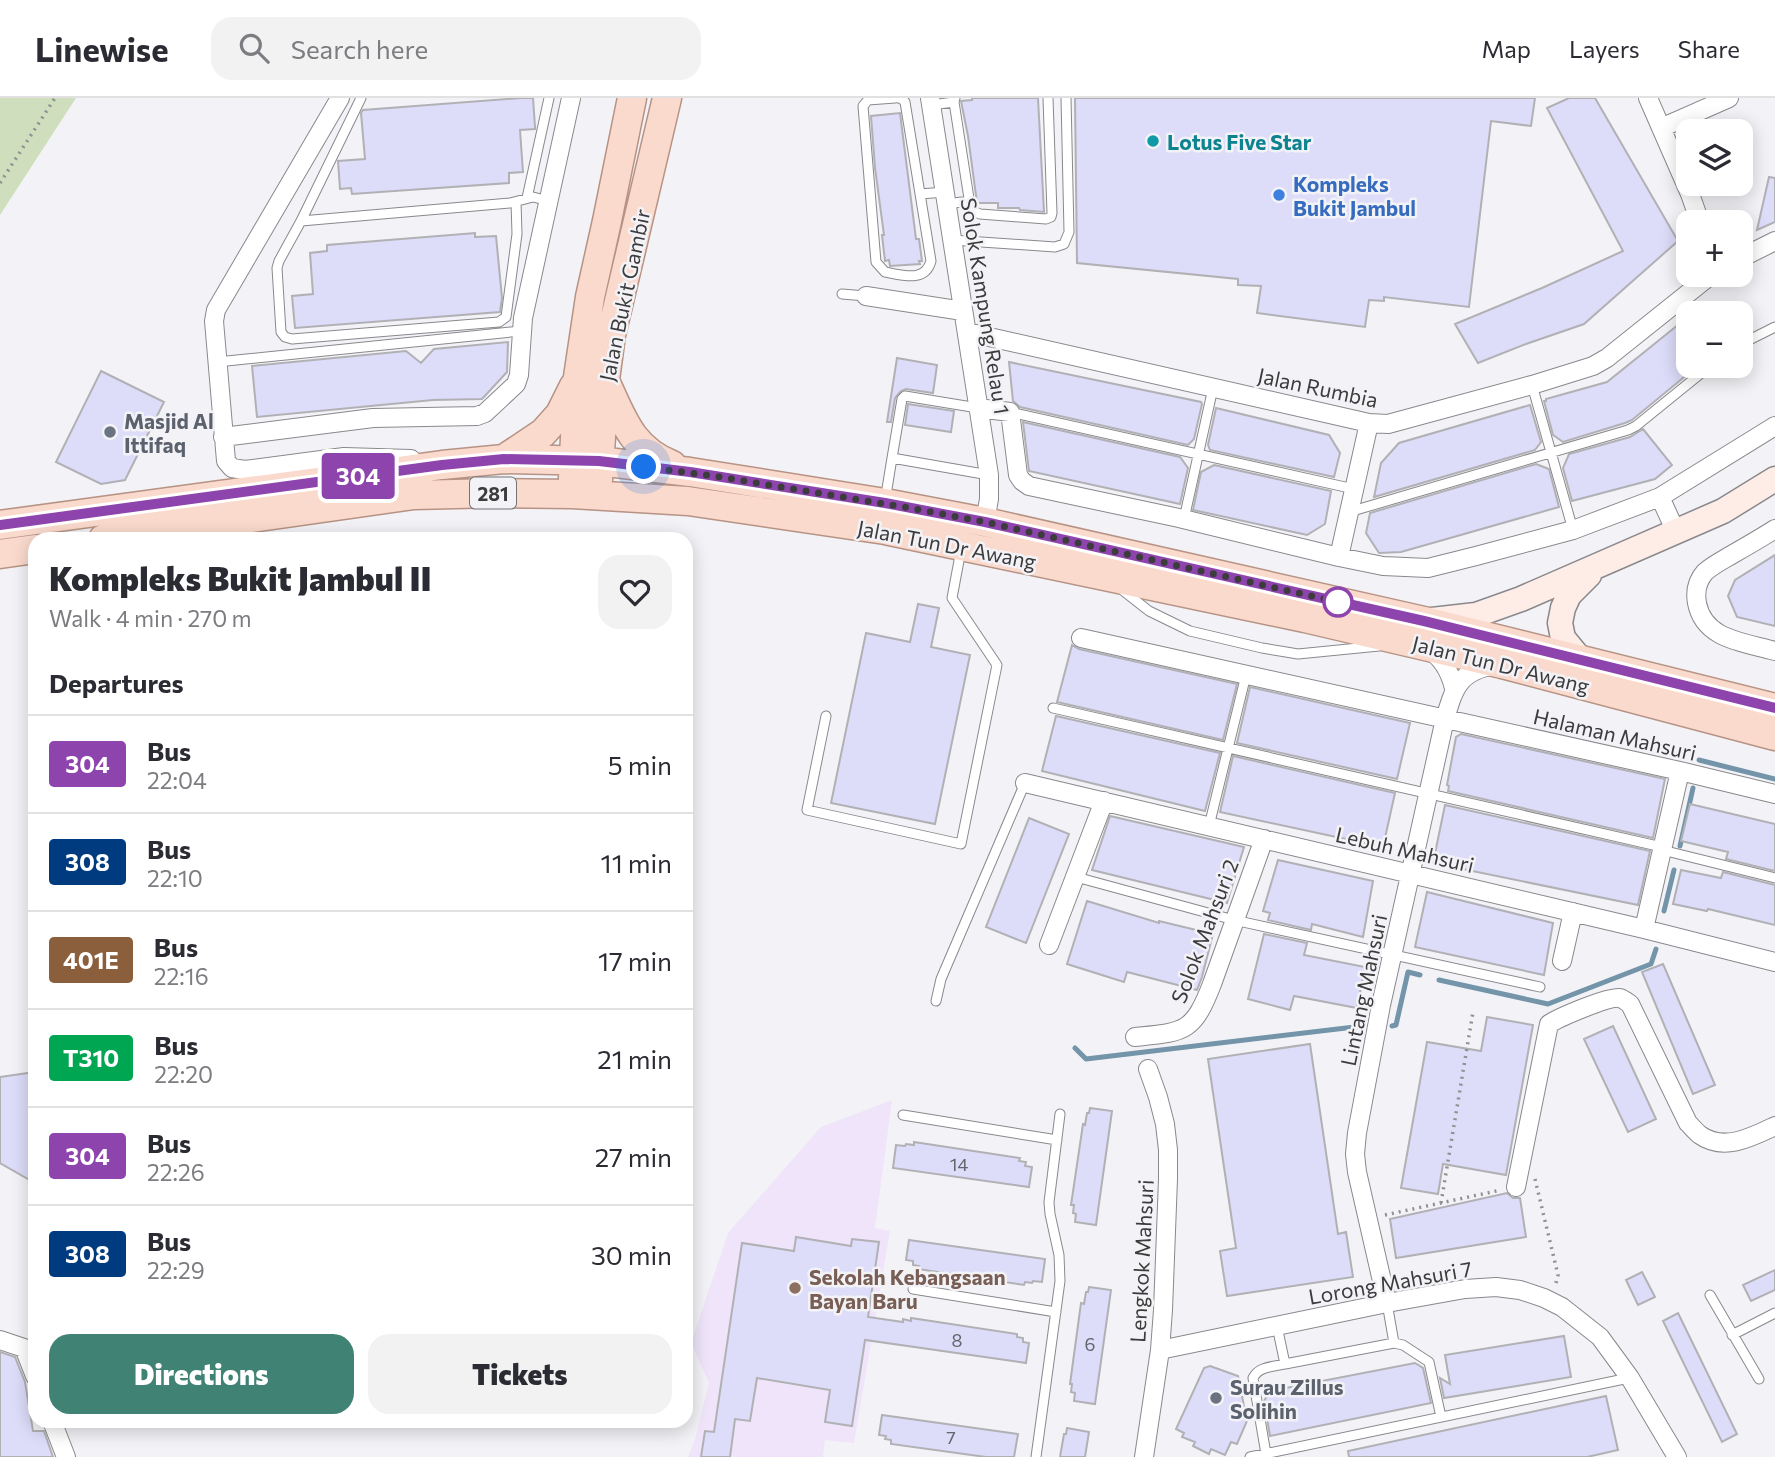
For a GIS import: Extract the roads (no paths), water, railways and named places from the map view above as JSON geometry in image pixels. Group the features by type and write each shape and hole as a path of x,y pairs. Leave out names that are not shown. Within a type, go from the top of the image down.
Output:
{"main road":[{"name":"Jalan Bukit Gambir","path":"585,494 592,379 590,297 632,98"},
{"name":"Jalan Bukit Gambir","path":"592,379 611,335 667,98"},
{"path":"504,459 543,433 592,379 633,438 644,449 661,460 690,472"},
{"name":"Jalan Tun Dr Awang","path":"0,525 442,465 504,459 586,460 690,472 985,522 1420,632 1502,664 1775,736"},
{"name":"Jalan Tun Dr Awang","path":"152,532 414,495 585,494 701,503 885,530 1097,574 1581,660 1775,708"},
{"path":"0,554 28,550"}],"street":[{"path":"340,98 216,310 214,321 226,461 232,468 245,470 344,457 412,459 442,465"},
{"path":"223,437 373,418 477,416 485,413 516,384 521,331 571,98"},
{"path":"1648,98 1695,210"},
{"path":"1661,128 1729,98"},
{"name":"Solok Kampung Relau 1","path":"931,102 989,475 985,522"},
{"path":"1753,252 1775,241"},
{"name":"Jalan Rumbia","path":"967,332 1369,423 1388,424 1593,366 1607,358 1697,287"},
{"path":"866,296 963,311"},
{"path":"978,408 1010,412 1018,475 1029,486 1184,519 1339,557 1383,566 1428,568 1573,530 1660,497 1775,426"},
{"path":"1339,557 1369,423"},
{"path":"1502,664 1480,667 1454,688 1444,663 1420,632 1496,609 1597,568 1723,511 1775,480"},
{"path":"1660,497 1676,532"},
{"path":"1775,530 1704,573 1696,593 1703,619 1712,630 1722,636 1775,651"},
{"path":"1581,660 1563,638 1561,615 1569,595 1597,568"},
{"path":"1081,638 1445,719"},
{"name":"Lintang Mahsuri","path":"1387,1303 1357,1171 1357,1133 1410,874 1454,688"},
{"name":"Halaman Mahsuri","path":"1445,719 1775,794"},
{"path":"1644,929 1680,771"},
{"name":"Lebuh Mahsuri","path":"1025,783 1775,962"},
{"path":"1049,945 1104,802"},
{"name":"Solok Mahsuri 2","path":"1135,1037 1174,1033 1197,1017 1205,1004 1264,839"},
{"path":"1562,961 1573,912"},
{"path":"1516,1186 1549,1024 1559,1017 1612,998 1622,998 1630,1004 1688,1123 1702,1136 1723,1143 1746,1140 1775,1126"},
{"name":"Lengkok Mahsuri","path":"1144,1457 1160,1350 1168,1150 1165,1124 1148,1069"},
{"name":"Lorong Mahsuri 7","path":"1160,1350 1465,1289 1496,1287 1520,1290 1562,1307 1600,1338 1630,1378 1677,1457"},
{"path":"0,1340 24,1348 28,1358"},
{"path":"55,1428 66,1457"}],"lane":[{"path":"361,98 279,261 277,268 281,332 285,337 292,339 504,320 517,234 516,202"},
{"path":"527,198 549,98"},
{"path":"896,98 905,102 920,194 930,266 916,277 885,272 876,262 863,106 868,100 896,98"},
{"path":"931,102 955,100 969,201 973,211 980,214 1046,219 1051,217 1052,213 1048,98"},
{"path":"952,240 1055,247 1064,244 1069,232 1066,98"},
{"path":"920,194 969,201"},
{"path":"301,221 516,202 533,197 549,201"},
{"path":"842,294 866,296"},
{"path":"1753,338 1775,327"},
{"path":"217,362 521,331"},
{"path":"1349,512 1628,430 1695,378"},
{"path":"1532,385 1573,530"},
{"path":"1184,519 1213,388"},
{"path":"885,503 902,399 905,396 978,408"},
{"path":"1010,412 1354,489"},
{"path":"892,458 989,475"},
{"path":"827,716 807,810 961,844 997,665 952,598 962,545"},
{"path":"1097,574 1126,592 1149,611 1190,631 1262,648 1298,654 1420,632"},
{"path":"1209,827 1246,675"},
{"path":"1053,708 1662,848 1775,878"},
{"path":"936,1000 941,979 1025,783"},
{"path":"1076,877 1234,920 1540,987"},
{"path":"1036,1457 1060,1281 1059,1255 1049,1202 1060,1114"},
{"path":"903,1115 1057,1140"},
{"path":"913,1289 1056,1311"},
{"path":"1710,1295 1759,1379"},
{"path":"1387,1303 1394,1343"},
{"path":"1732,1335 1775,1313"},
{"path":"1278,1325 1285,1364"},
{"path":"1266,1454 1253,1378 1262,1369 1285,1364 1394,1343 1403,1345 1429,1362 1441,1417"},
{"path":"1250,1457 1630,1378"}],"waterway":[{"path":"1699,760 1775,779"},
{"path":"1680,846 1693,788"},
{"path":"1664,911 1674,870"},
{"path":"1439,980 1548,1004 1651,964 1656,949"},
{"path":"1392,1026 1396,1025 1408,972 1420,975"},
{"path":"1075,1048 1086,1059 1363,1026"}],"place":[{"name":"Lotus Five Star","path":"1153,141"},
{"name":"Kompleks Bukit Jambul","path":"1279,195"},
{"name":"Masjid Al Ittifaq","path":"110,432"},
{"name":"Sekolah Kebangsaan Bayan Baru","path":"795,1288"},
{"name":"Surau Zillus Solihin","path":"1216,1398"}]}
